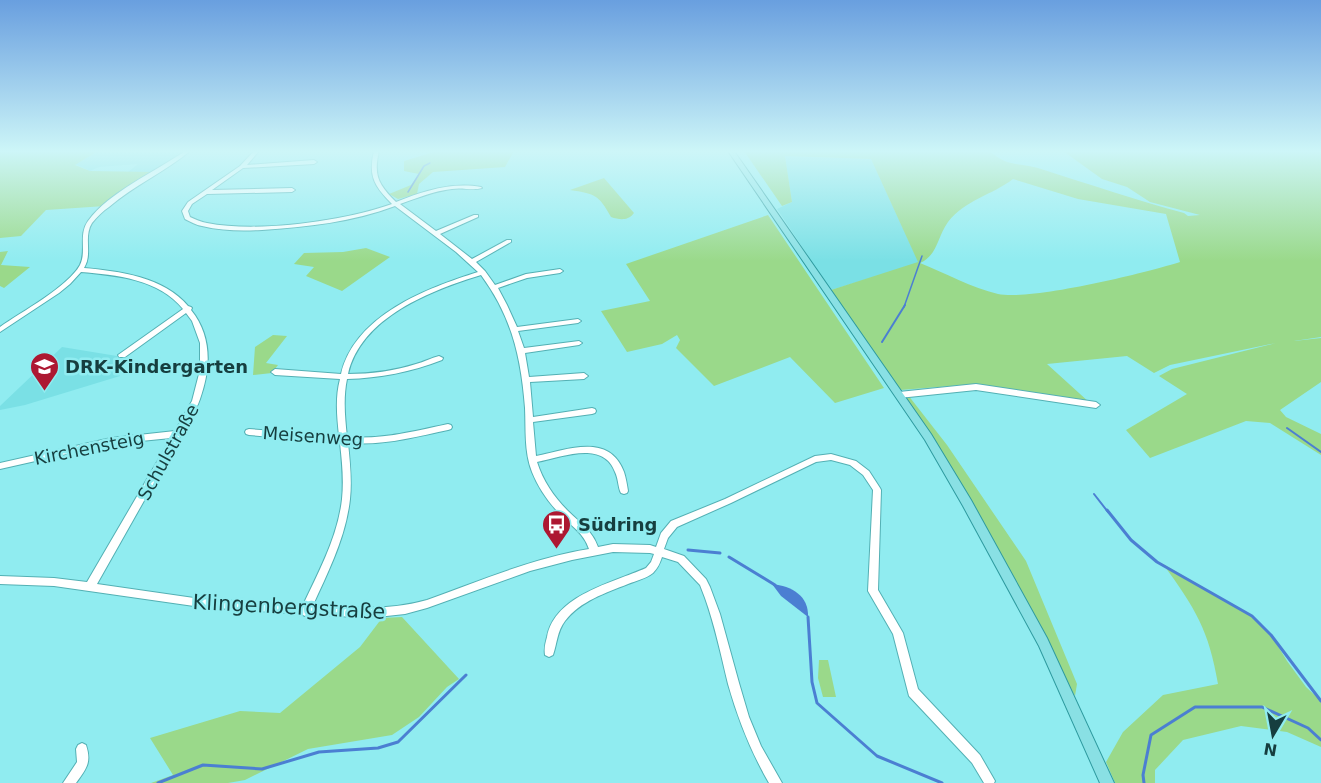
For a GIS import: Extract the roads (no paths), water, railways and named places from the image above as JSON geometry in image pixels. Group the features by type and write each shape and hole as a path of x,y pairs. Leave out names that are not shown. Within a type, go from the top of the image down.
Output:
{"main road":[{"path":"755,188 899,395 967,503 1043,642 1107,783"}],"street":[{"path":"0,330 66,283 80,270 86,256 85,233 91,221 132,188"},
{"path":"212,188 190,203 185,215 193,222 215,226 319,223 352,217 453,188 479,188"},
{"path":"382,188 395,204 473,261 494,286 515,329 522,351 527,380 533,460 543,486 563,513 587,532 594,549"},
{"path":"206,192 292,190"},
{"path":"437,233 476,216"},
{"path":"473,261 509,241"},
{"name":"Schulstraße","path":"80,270 122,274 148,281 173,295 189,309 199,322 204,338 203,383 178,434 90,587"},
{"path":"494,286 526,276 560,271"},
{"path":"305,611 330,557 342,520 347,480 341,398 344,378 360,343 386,317 431,290 483,272"},
{"path":"122,355 189,309"},
{"path":"515,329 578,321"},
{"path":"522,351 579,343"},
{"path":"275,372 344,378 405,370 439,357"},
{"path":"527,380 584,376"},
{"path":"899,395 976,387 1096,405"},
{"path":"530,420 592,411"},
{"name":"Meisenweg","path":"249,432 345,441 395,438 448,428"},
{"name":"Kirchensteig","path":"0,466 111,441 178,434"},
{"path":"533,460 592,450 606,451 611,454 621,471 624,491"},
{"path":"549,652 555,626 565,613 592,592 649,571 655,564 664,536 674,524 821,457 853,464 875,484 878,495 873,540 873,591 898,633 913,692 976,759 989,781"},
{"name":"Klingenbergstraße","path":"0,580 54,582 201,603 305,611 396,612 425,605 562,557 594,549 638,548 658,552 676,557 691,566 704,583 744,723 760,760 776,783"},
{"path":"69,783 83,764 82,749"}],"waterway":[{"path":"408,192 411,188"},
{"path":"904,306 922,256"},
{"path":"882,342 904,306"},
{"path":"1287,428 1321,452"},
{"path":"1094,494 1108,512"},
{"path":"1107,510 1131,540 1157,562 1252,616 1271,635 1321,701"},
{"path":"688,550 720,553"},
{"path":"729,557 775,585"},
{"path":"808,617 812,682 817,703 877,756 942,783"},
{"path":"158,783 203,765 262,769 319,752 378,748 398,742 466,675"},
{"path":"1144,783 1143,775 1151,735 1195,707 1262,707 1308,728 1321,740"}],"place":[{"name":"DRK-Kindergarten","path":"44,392"},
{"name":"Südring","path":"557,550"}]}
